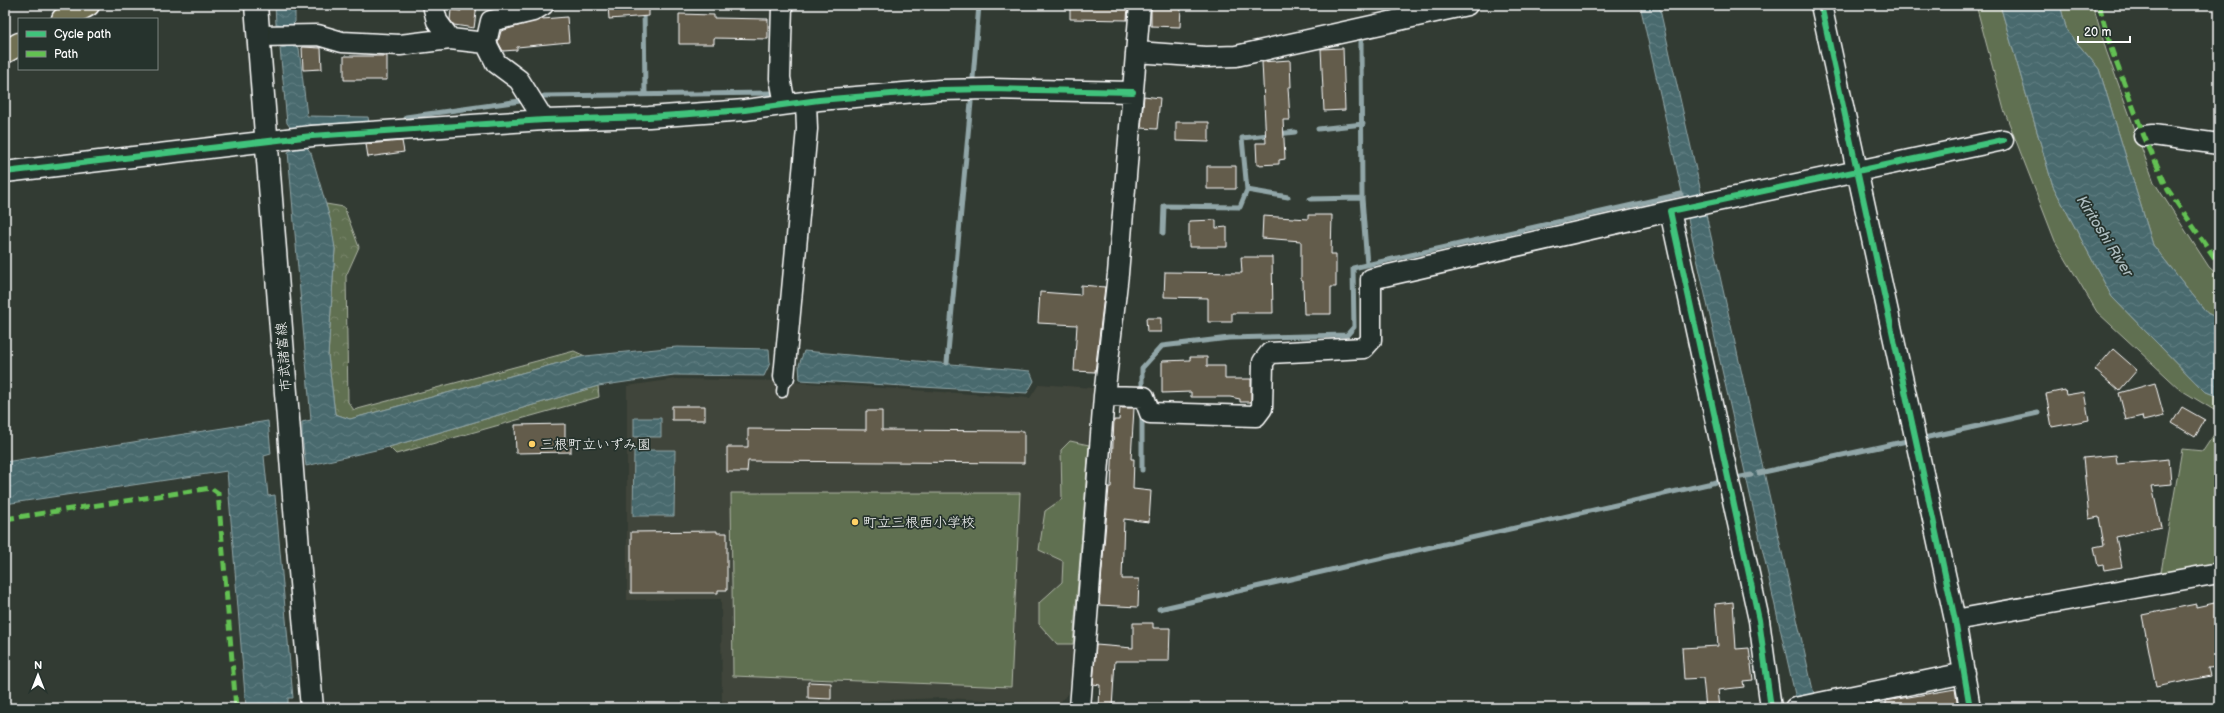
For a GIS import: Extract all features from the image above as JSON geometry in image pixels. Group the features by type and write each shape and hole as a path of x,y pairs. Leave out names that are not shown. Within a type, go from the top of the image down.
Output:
{"highway":[{"path":"65,18 88,5"},
{"path":"5,52 18,45"}],"main road":[{"name":"市武諸富線","path":"256,5 278,35 266,141 312,708"}],"street":[{"path":"433,5 437,21 450,39"},
{"path":"542,5 533,11 491,21 486,43 496,63 519,80 544,120"},
{"path":"782,5 780,78 786,104"},
{"path":"1080,708 1104,396 1118,274 1140,5"},
{"path":"1137,52 1206,57 1236,56 1466,5"},
{"path":"1821,5 1955,620 1970,708"},
{"path":"278,35 318,35 342,42 400,45 450,39 486,43"},
{"path":"5,172 312,136 544,120 649,118 745,110 786,104 940,90 991,89 1133,92"},
{"path":"783,384 808,128 806,102"},
{"path":"2144,136 2153,135 2219,144"},
{"path":"1104,396 1144,397 1150,413 1256,416 1262,408 1263,362 1270,353 1364,348 1371,340 1371,278 1856,170 2003,140"},
{"path":"1676,210 1759,620 1771,708"},
{"path":"1955,620 2219,573"},
{"path":"1795,708 1964,672"}],"shaded area":[{"name":"町立三根西小学校","path":"676,379 778,381 1030,398 1039,384 1093,388 1069,693 1059,703 941,698 722,707 721,599 627,600 627,386"}],"green space":[{"path":"1976,5 2000,5 2053,186 2112,297 2204,391 2219,397 2219,413 2181,390 2097,312 2055,241 2004,110"},
{"path":"2060,5 2093,5 2106,50 2154,182 2209,267 2219,276 2219,319 2207,313 2153,245 2099,69 2067,31"},
{"path":"326,204 344,207 359,247 346,276 348,402 354,410 574,351 585,356 350,419 335,414 328,356 335,249"},
{"path":"598,386 599,397 396,454 389,447"},
{"path":"2219,427 2219,568 2160,578 2182,449 2203,451"},
{"path":"1070,441 1089,445 1073,644 1057,644 1039,624 1039,603 1062,582 1063,561 1039,550 1045,511 1062,499 1061,450"},
{"path":"731,493 1020,493 1011,687 733,676"}],"water":[{"path":"275,5 295,5 295,22 290,27 293,47 299,48 307,116 368,117 369,122 307,125 306,146 311,153 331,222 335,249 328,356 335,414 350,419 585,356 677,347 769,349 770,363 764,376 674,375 598,386 389,447 306,466 302,436 302,422 311,420 288,152 294,149 293,131 287,123 280,48 286,47 284,26 276,24"},
{"path":"1640,5 1659,5 1817,708 1798,708"},
{"name":"Kiritoshi River","path":"2000,5 2060,5 2067,31 2099,69 2153,245 2207,313 2219,319 2219,397 2204,391 2112,297 2053,186"},
{"path":"804,351 1030,371 1034,381 1027,393 800,380 799,365"},
{"path":"634,418 661,418 661,437 634,437"},
{"path":"268,421 271,454 264,456 268,496 275,495 293,698 288,698 288,708 246,708 227,471 5,504 5,462"},
{"path":"634,450 675,450 674,516 633,516"}],"building":[{"path":"461,5 477,5 474,28 454,25 450,20 451,10 461,11"},
{"path":"608,5 649,5 649,16 609,19"},
{"path":"1070,5 1128,5 1127,20 1070,19"},
{"path":"1151,5 1181,7 1180,27 1151,26"},
{"path":"679,14 714,15 714,18 768,19 768,39 714,38 714,44 679,44"},
{"path":"567,17 569,42 517,47 517,50 503,51 498,42 501,31 542,19"},
{"path":"302,47 321,48 322,69 303,70"},
{"path":"1343,48 1345,110 1324,111 1321,49"},
{"path":"344,56 387,56 387,80 344,80"},
{"path":"1290,60 1291,87 1288,87 1290,120 1283,120 1285,159 1279,160 1279,164 1257,165 1256,143 1266,143 1262,62"},
{"path":"1144,96 1160,98 1157,129 1141,128"},
{"path":"1176,122 1209,122 1209,142 1176,141"},
{"path":"402,141 404,152 368,157 366,144"},
{"path":"1207,166 1236,166 1236,189 1207,189"},
{"path":"1308,215 1332,215 1331,254 1336,254 1336,287 1331,287 1331,314 1304,314 1303,281 1301,281 1301,241 1262,238 1263,216 1308,219"},
{"path":"1216,220 1216,228 1227,227 1227,247 1189,247 1189,221"},
{"path":"1241,257 1272,257 1273,313 1232,313 1232,322 1208,322 1208,298 1164,297 1165,272 1242,273"},
{"path":"1081,285 1105,287 1095,372 1074,371 1077,325 1038,323 1040,292 1081,295"},
{"path":"1146,318 1161,318 1161,332 1147,332"},
{"path":"2113,349 2137,370 2119,391 2095,370"},
{"path":"1190,357 1207,357 1207,366 1225,366 1225,379 1251,379 1251,402 1240,402 1240,399 1230,397 1191,397 1191,392 1162,393 1162,361 1190,360"},
{"path":"2155,383 2164,416 2143,421 2142,416 2126,420 2119,393"},
{"path":"2065,390 2066,395 2084,392 2089,420 2052,427 2046,394"},
{"path":"672,406 705,406 705,420 672,420"},
{"path":"2182,407 2205,420 2195,437 2172,423"},
{"path":"1120,408 1134,408 1131,459 1134,459 1133,489 1151,491 1149,522 1124,519 1122,579 1139,579 1138,607 1099,605 1109,487 1111,487 1114,420 1119,420"},
{"path":"866,411 882,411 882,430 1024,431 1024,463 748,461 747,472 727,472 727,447 748,447 748,429 866,430"},
{"path":"565,424 565,439 571,439 571,452 516,453 515,425"},
{"path":"2116,455 2117,464 2169,459 2171,484 2152,486 2161,527 2116,537 2122,567 2104,570 2103,565 2098,566 2094,547 2104,545 2099,517 2089,519 2083,458"},
{"path":"717,531 717,533 727,533 727,590 718,590 718,593 631,593 631,532"},
{"path":"1733,602 1736,649 1749,648 1753,680 1743,681 1744,687 1718,690 1720,708 1706,708 1703,678 1684,679 1682,648 1718,646 1715,604"},
{"path":"2219,602 2219,667 2208,668 2210,676 2156,687 2142,615 2196,604 2196,607"},
{"path":"1133,623 1153,623 1153,628 1170,628 1169,661 1115,661 1112,708 1099,708 1100,685 1093,684 1096,645 1133,648"},
{"path":"808,682 831,683 831,699 808,698"},
{"path":"1955,689 1958,708 1886,708 1886,701"}],"waterway":[{"path":"644,5 645,94"},
{"path":"973,78 979,5"},
{"path":"1361,42 1362,198 1367,265"},
{"path":"544,96 770,93"},
{"path":"406,117 520,101"},
{"path":"947,363 971,102"},
{"path":"1318,129 1363,124"},
{"path":"1163,233 1164,206 1240,207 1247,190 1242,138 1295,132"},
{"path":"1247,190 1288,197"},
{"path":"1142,384 1142,368 1162,346 1229,338 1347,335 1354,327 1353,268 1681,194"},
{"path":"1310,199 1362,198"},
{"path":"1142,413 1142,470"},
{"path":"1924,438 2038,413"},
{"path":"1759,473 1907,441"},
{"path":"1736,478 1751,475"},
{"path":"1159,609 1721,481"}],"marked path":[{"path":"2099,5 2112,51 2144,136 2168,190 2219,264"},
{"path":"5,519 211,488 218,493 236,708"}],"cycle path":[{"path":"1821,5 1955,620 1970,708"},
{"path":"5,172 312,136 544,120 649,117 745,110 819,100 940,90 991,89 1133,92"},
{"path":"1771,708 1759,620 1670,211 2003,140"}],"place":[{"name":"三根町立いずみ園","path":"532,444"},
{"name":"町立三根西小学校","path":"855,522"}]}
